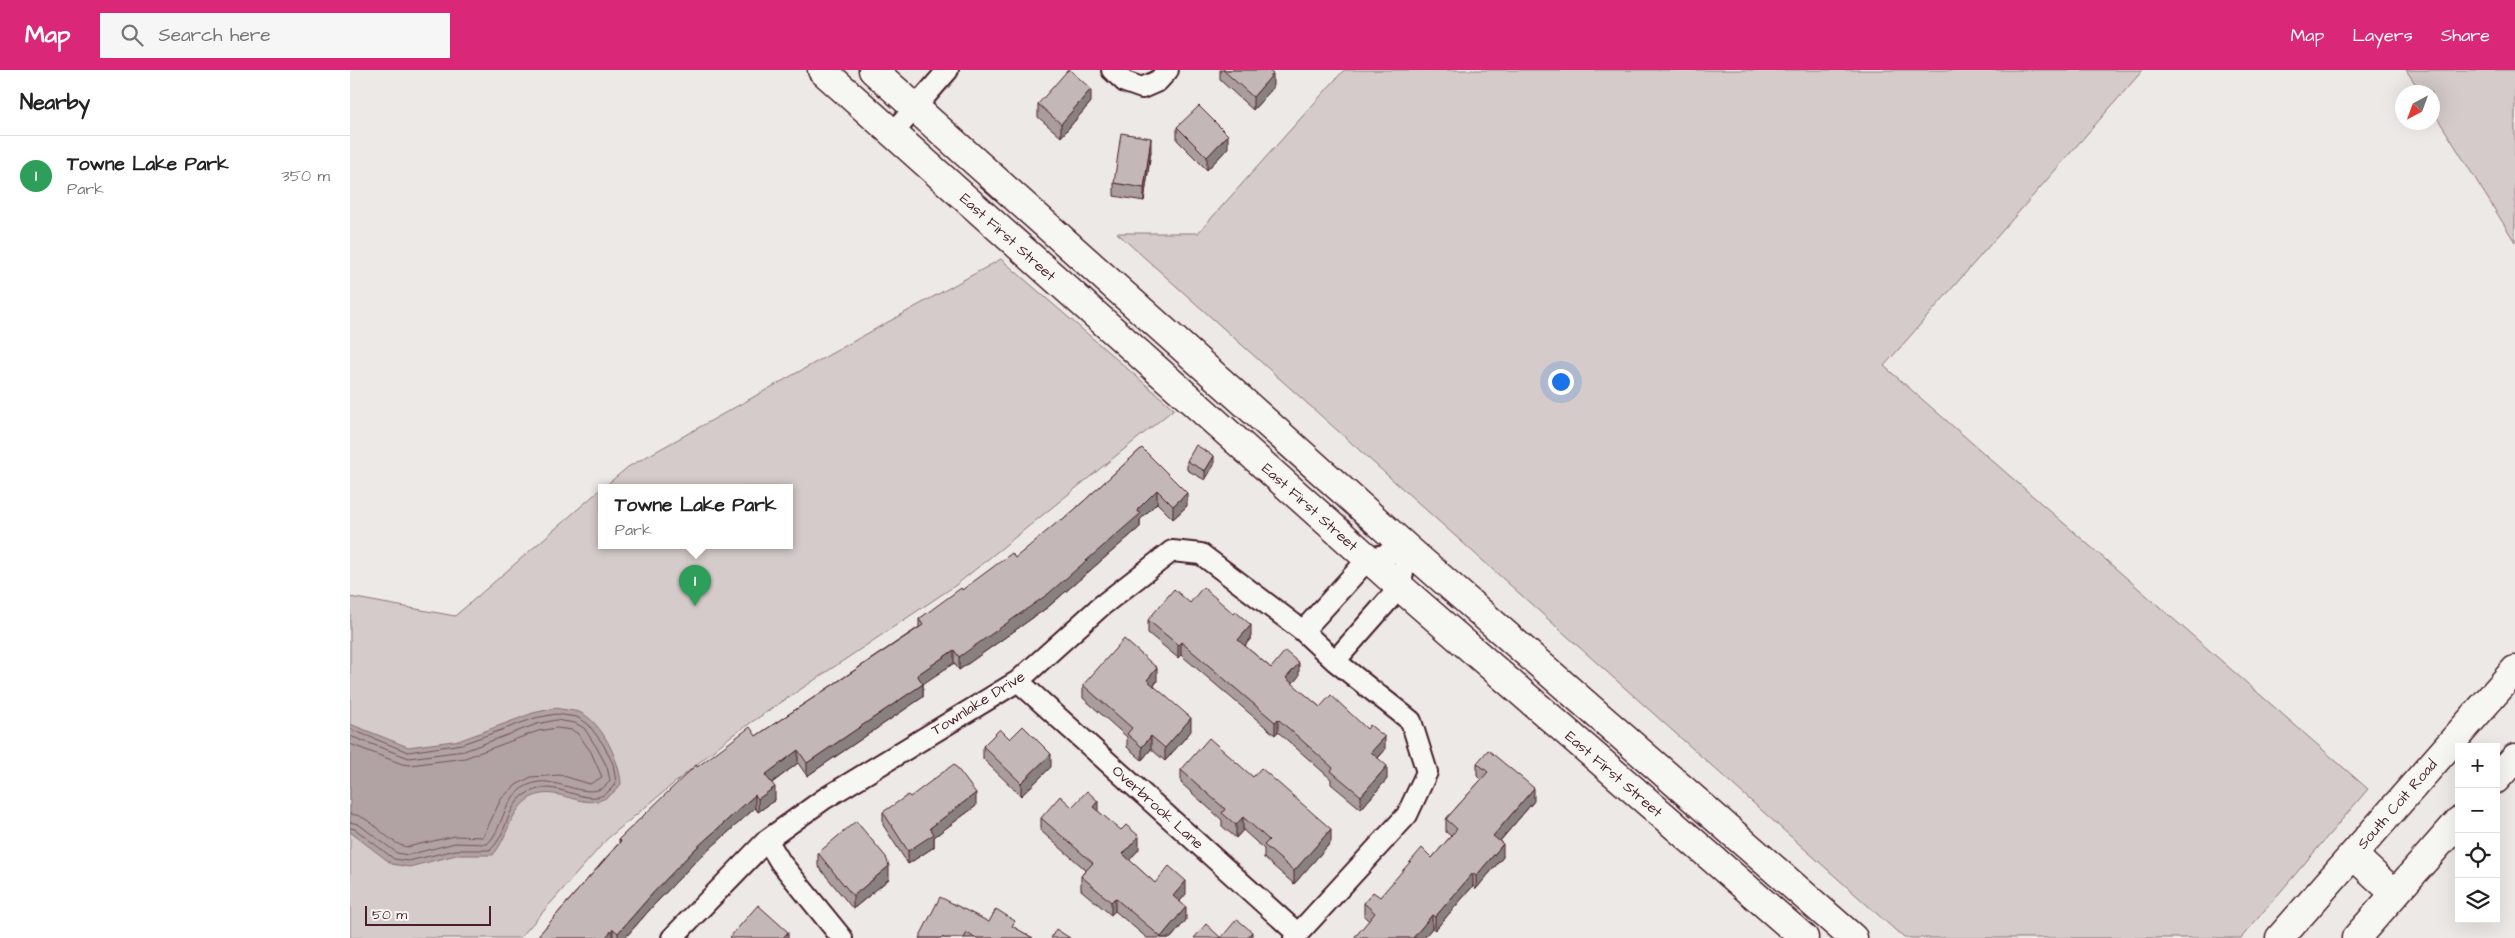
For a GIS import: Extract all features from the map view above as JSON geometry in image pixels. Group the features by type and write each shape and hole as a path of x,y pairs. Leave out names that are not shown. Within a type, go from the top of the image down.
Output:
{"main road":[{"name":"East First Street","path":"822,70 1400,588 1804,938"},
{"path":"873,70 1408,549 1853,938"},
{"name":"South Coit Road","path":"2280,938 2515,670"},
{"path":"2500,775 2515,758"},
{"path":"2356,938 2455,826"},
{"path":"2353,855 2395,894"}],"street":[{"path":"893,133 948,70"},
{"path":"1112,70 1125,82 1142,88 1150,86 1168,70"},
{"path":"1303,631 1368,558 1408,549 1400,588 1335,661"},
{"name":"Townlake Drive","path":"672,938 766,840 824,799 1018,680 1100,607 1172,552 1201,554 1303,631 1335,661 1411,721 1427,772 1407,815 1296,936"},
{"name":"Overbrook Lane","path":"1018,680 1296,936"},
{"path":"766,840 781,863 842,938"}],"shaded area":[{"path":"1344,70 2143,70 1884,366 2368,789 2241,938 1904,938 1117,233 1198,233"},
{"path":"2406,70 2515,70 2515,242 2440,122 2440,85 2416,85"},
{"path":"1001,259 1174,409 956,585 731,736 607,839 520,938 350,938 350,597 455,616 598,492 598,549 793,549 793,484 608,484 628,467"}],"water":[{"path":"556,708 579,712 595,724 602,733 613,754 621,784 609,796 597,801 586,801 551,794 539,794 521,805 493,855 456,855 409,867 392,864 350,832 350,724 408,747 461,740 533,713"}],"building":[{"path":"1068,70 1091,89 1061,124 1038,104"},
{"path":"1223,70 1268,70 1273,74 1253,97"},
{"path":"1199,106 1228,135 1207,157 1177,127"},
{"path":"1121,133 1151,138 1144,188 1114,183"},
{"path":"1196,445 1214,456 1205,471 1187,461"},
{"path":"1142,448 1187,493 1173,506 1157,490 1137,510 1140,514 1048,594 959,657 954,650 917,675 923,684 807,763 798,750 765,775 775,787 758,799 755,795 694,850 618,933 613,929 605,938 537,937 621,841 619,839 696,765 697,767 750,727 756,736 923,625 919,619 1012,553 1015,558 1060,520 1062,521"},
{"path":"1203,587 1234,614 1236,612 1251,625 1238,640 1271,668 1285,651 1299,663 1286,678 1320,707 1331,695 1367,729 1370,725 1385,737 1371,752 1387,766 1361,796 1331,771 1333,768 1278,719 1275,722 1181,642 1178,645 1148,620 1174,589 1190,603"},
{"path":"1124,639 1157,668 1147,680 1191,718 1165,748 1151,736 1142,747 1127,734 1132,728 1083,685"},
{"path":"1023,726 1051,754 1021,783 983,746 1000,729 1010,739"},
{"path":"1209,738 1253,777 1261,768 1331,829 1294,871 1264,845 1269,840 1243,817 1236,825 1222,813 1225,809 1181,770"},
{"path":"1488,750 1534,788 1493,836 1503,844 1476,876 1473,873 1435,917 1432,915 1413,938 1354,938 1375,913 1364,903 1373,892 1380,897 1422,848 1432,858 1457,829 1446,819 1488,772 1477,763"},
{"path":"954,764 976,793 930,828 934,834 908,851 883,812 908,795 910,797"},
{"path":"1087,791 1098,801 1093,807 1121,830 1126,825 1139,836 1123,854 1155,883 1169,866 1186,881 1173,896 1186,907 1161,937 1115,898 1111,902 1081,876 1093,863 1041,818 1060,796 1072,807"},
{"path":"856,821 886,857 889,866 853,896 818,853"},
{"path":"940,897 989,922 996,909 1015,921 1012,926 1033,938 975,938 967,933 964,938 919,938"},
{"path":"758,905 788,932 783,938 731,938 730,937"},
{"path":"1237,919 1252,932 1247,938 1221,938"},
{"path":"1206,924 1221,938 1194,938"},
{"path":"1056,929 1070,938 1051,938"}],"place":[{"name":"Towne Lake Park","path":"695,606"}]}
